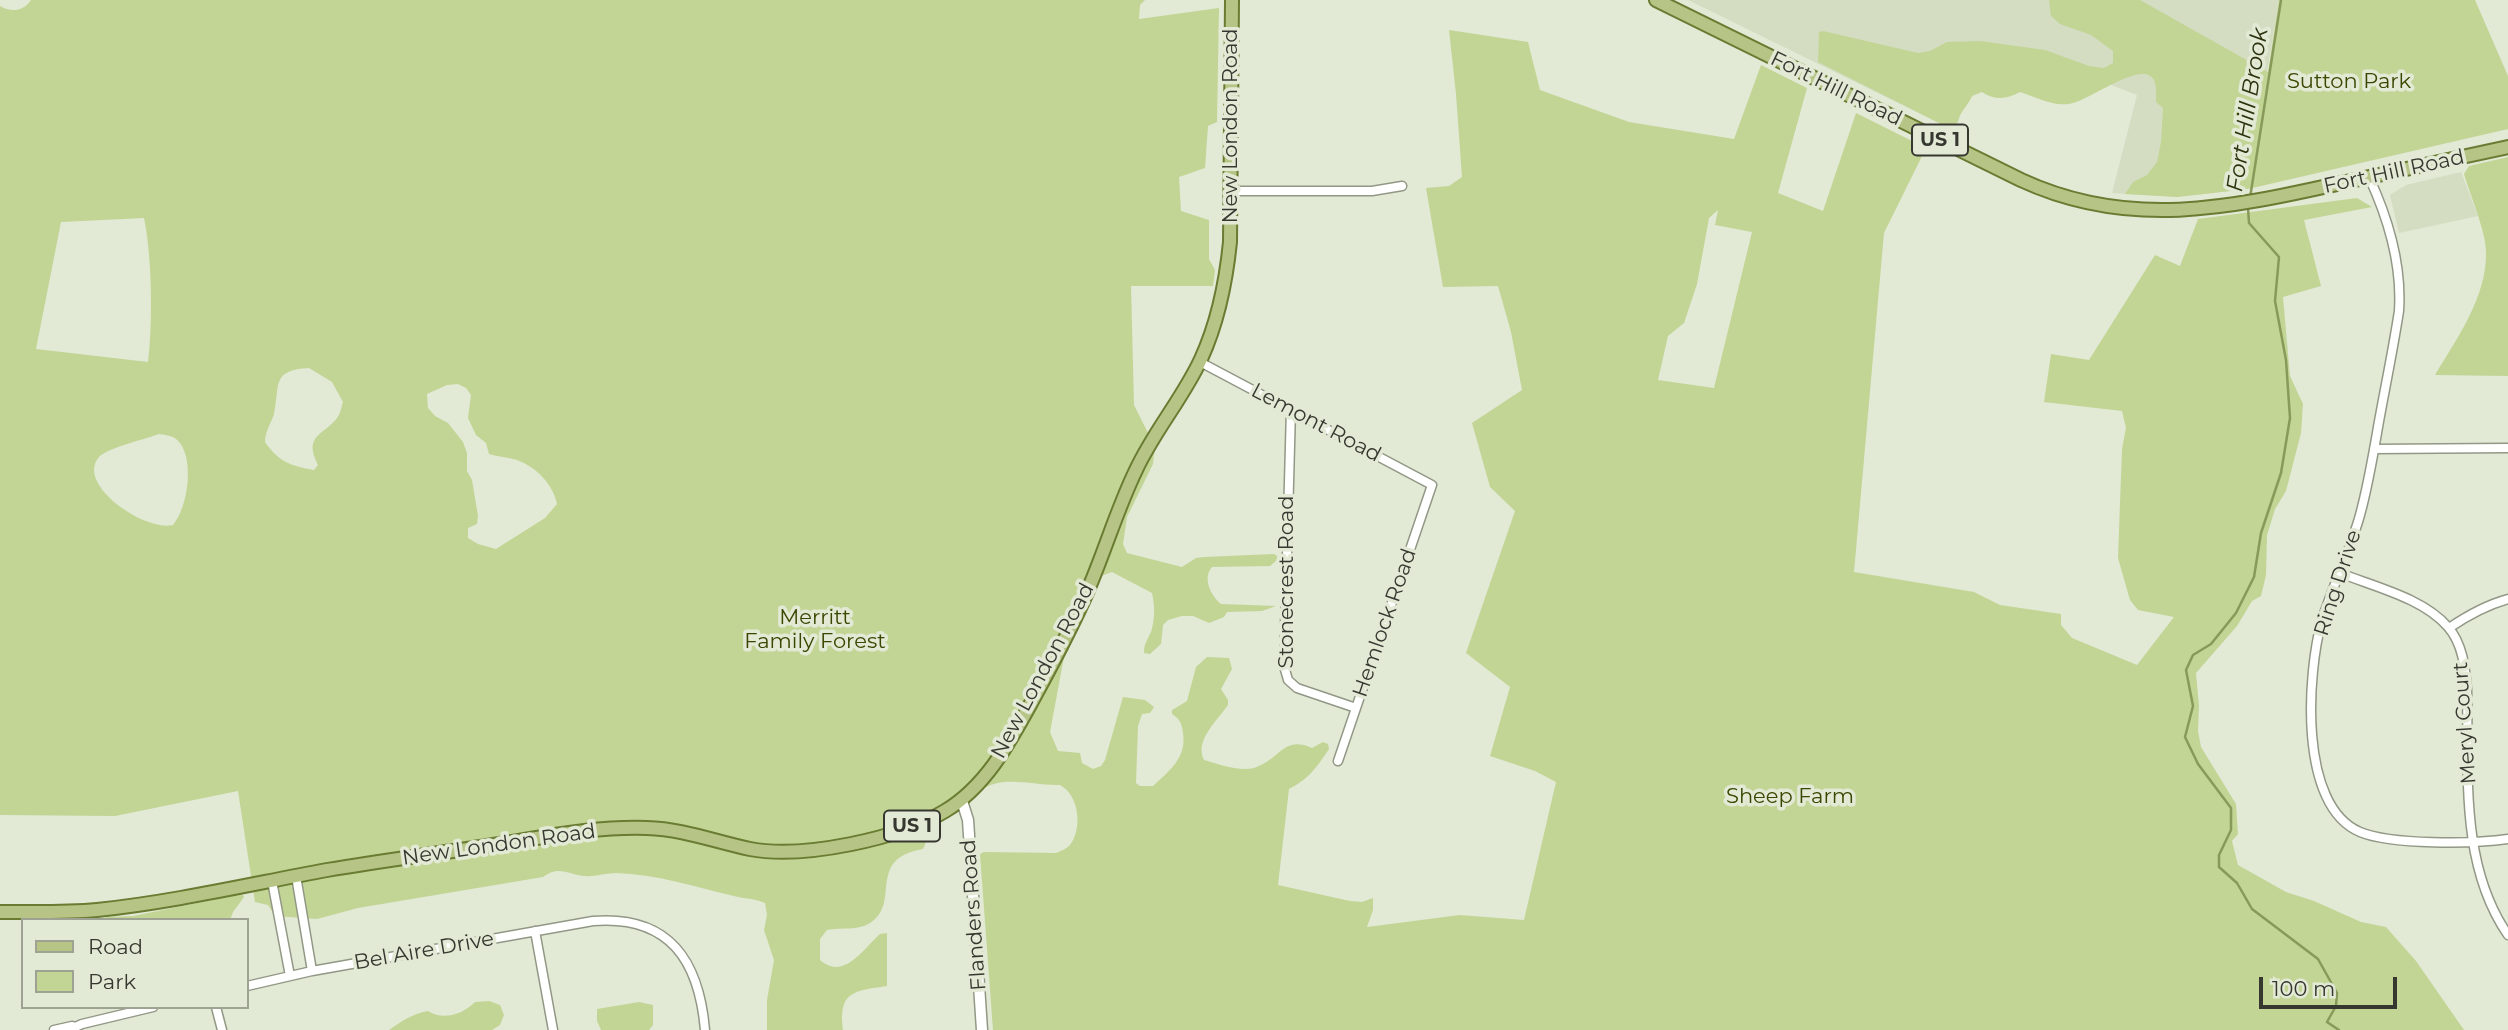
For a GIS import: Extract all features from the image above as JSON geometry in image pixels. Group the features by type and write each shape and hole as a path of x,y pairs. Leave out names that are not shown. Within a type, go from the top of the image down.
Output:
{"main road":[{"name":"New London Road","path":"0,912 105,909 296,876 623,828 668,829 752,849 805,851 860,841 914,826 962,801 994,765 1009,743 1048,673 1089,588 1135,472 1200,362 1212,333 1228,268 1232,0"},
{"name":"Fort Hill Road","path":"1656,0 2021,180 2065,198 2104,207 2152,211 2241,204 2508,146"}],"street":[{"name":"Ring Drive","path":"2369,177 2378,195 2392,241 2400,293 2394,340 2359,517 2323,620 2312,675 2310,706 2316,764 2324,791 2337,814 2358,831 2390,840 2508,839"},
{"path":"1231,191 1372,191 1402,186"},
{"name":"Lemont Road","path":"1200,362 1432,485"},
{"name":"Stonecrest Road","path":"1291,409 1284,666 1288,680 1297,688 1356,708"},
{"path":"2374,449 2508,448"},
{"name":"Hemlock Road","path":"1338,761 1432,485"},
{"name":"Meryl Court","path":"2340,573 2420,606 2449,628 2457,642 2466,670 2472,841 2480,877 2508,935"},
{"path":"2449,628 2491,603 2508,599"},
{"name":"Flanders Road","path":"962,801 968,820 982,1030"},
{"path":"296,876 312,971"},
{"path":"272,881 290,976"},
{"name":"Bel Aire Drive","path":"248,986 312,971 610,920 638,925 656,932 678,950 694,975 702,1003 705,1030"},
{"path":"535,931 553,1030"},
{"path":"54,1030 145,1009"},
{"path":"217,1009 222,1030"},
{"path":"69,1030 82,1024"}],"shaded area":[{"path":"1688,0 2279,0 2248,189 2177,197 2112,193 2137,95 2067,68 1983,54 1947,127"},
{"path":"2461,172 2478,216 2399,233 2390,195 2406,185"}],"green space":[{"path":"31,0 1145,0 1140,5 1139,19 1219,8 1217,122 1208,126 1205,168 1179,177 1181,211 1209,220 1209,259 1215,270 1213,286 1131,286 1134,405 1155,447 1153,464 1127,517 1123,544 1127,553 1182,567 1196,558 1274,554 1277,560 1270,566 1212,567 1208,581 1211,592 1221,604 1276,606 1262,611 1227,612 1224,617 1209,623 1193,616 1168,620 1163,625 1161,644 1150,654 1144,653 1153,623 1152,593 1112,572 1101,576 1064,657 1050,732 1058,751 1080,753 1082,763 1093,769 1101,766 1105,760 1123,697 1145,700 1154,707 1150,713 1142,714 1138,726 1136,783 1140,786 1153,786 1176,763 1182,750 1182,727 1172,710 1187,701 1196,667 1207,657 1229,658 1232,669 1221,689 1228,705 1205,738 1202,745 1204,760 1248,769 1263,764 1294,745 1312,748 1323,742 1328,744 1329,749 1312,772 1289,789 1278,885 1350,901 1362,902 1373,898 1373,910 1367,927 1460,915 1524,920 1556,782 1535,771 1490,756 1510,687 1466,653 1515,511 1490,487 1472,423 1522,390 1511,332 1498,286 1443,287 1426,188 1449,186 1462,177 1449,30 1528,42 1540,90 1629,122 1734,139 1761,65 1807,88 1778,193 1823,211 1856,113 1926,148 1884,233 1854,572 1974,592 2000,605 2061,614 2061,625 2072,638 2137,665 2174,617 2138,610 2130,600 2118,558 2122,449 2126,428 2122,411 2044,402 2051,354 2089,360 2155,255 2180,266 2198,219 2357,198 2372,207 2304,220 2321,286 2283,297 2290,376 2303,404 2301,433 2286,491 2275,509 2267,535 2266,575 2261,596 2252,601 2237,626 2196,673 2198,731 2201,747 2236,804 2238,834 2232,841 2238,865 2286,892 2361,922 2386,927 2416,961 2464,1030 993,1030 980,854 1056,853 1070,845 1078,821 1071,796 1060,785 1010,782 983,789 932,828 923,849 905,854 895,862 889,872 884,904 870,923 855,928 827,930 820,939 820,960 829,966 837,967 853,960 880,934 887,933 887,986 857,992 846,1000 842,1017 843,1030 767,1030 767,1000 774,960 764,930 767,915 765,903 757,900 646,876 616,873 584,876 559,871 543,877 358,908 317,919 275,916 268,905 255,902 238,791 115,816 0,815 0,6 17,10 25,7","holes":["1718,210 1715,225 1752,232 1714,388 1658,380 1668,336 1684,323 1697,284 1709,218","144,218 151,289 148,362 36,349 61,222","309,368 332,382 343,402 337,418 314,442 314,455 318,465 314,470 285,462 265,442 280,381 288,372","458,384 466,388 471,395 468,418 476,435 486,443 489,454 524,463 543,477 552,490 557,504 545,518 496,549 468,538 468,528 477,524 478,516 472,480 467,471 467,453 463,442 448,423 435,416 428,408 427,394 447,385","159,434 171,436 178,441 184,451 188,473 182,507 173,525 161,525 131,514 105,493 94,468 99,457 110,450"]},
{"name":"Sutton Park","path":"2049,0 2140,0 2268,72 2279,0 2475,0 2508,76 2508,129 2248,189 2177,197 2125,194 2133,182 2147,175 2157,162 2161,142 2163,108 2156,102 2155,82 2148,75 2138,74 2068,104 2050,102 2020,92 2001,98 1982,92 1972,96 1958,122 1947,127 1818,62 1819,32 1823,31 1918,53 1930,51 1947,42 1980,41 2045,50 2089,66 2104,68 2113,63 2113,51 2091,35 2060,24 2051,16"},
{"path":"2508,157 2508,376 2435,375 2469,316 2482,285 2485,269 2483,234 2464,174 2469,166"},
{"path":"242,894 244,897 231,918 105,918 133,916"},
{"path":"489,1001 500,1005 504,1015 500,1025 492,1030 389,1030 422,1012 447,1016 465,1010 475,1002"},
{"path":"639,1002 653,1005 653,1025 649,1030 601,1030 597,1021 597,1009"}],"waterway":[{"name":"Fort Hill Brook","path":"2250,198 2281,0"},
{"name":"Fort Hill Brook","path":"2248,208 2249,223 2279,257 2275,301 2286,360 2290,418 2281,473 2261,533 2254,577 2236,613 2211,644 2193,655 2186,670 2193,706 2185,737 2198,764 2231,808 2231,830 2219,855 2219,867 2237,883 2252,909 2318,959 2337,993 2336,1006 2327,1022 2339,1030"}],"park label":[{"name":"Merritt Family Forest","path":"815,630"},
{"name":"Sheep Farm","path":"1790,797"}]}
